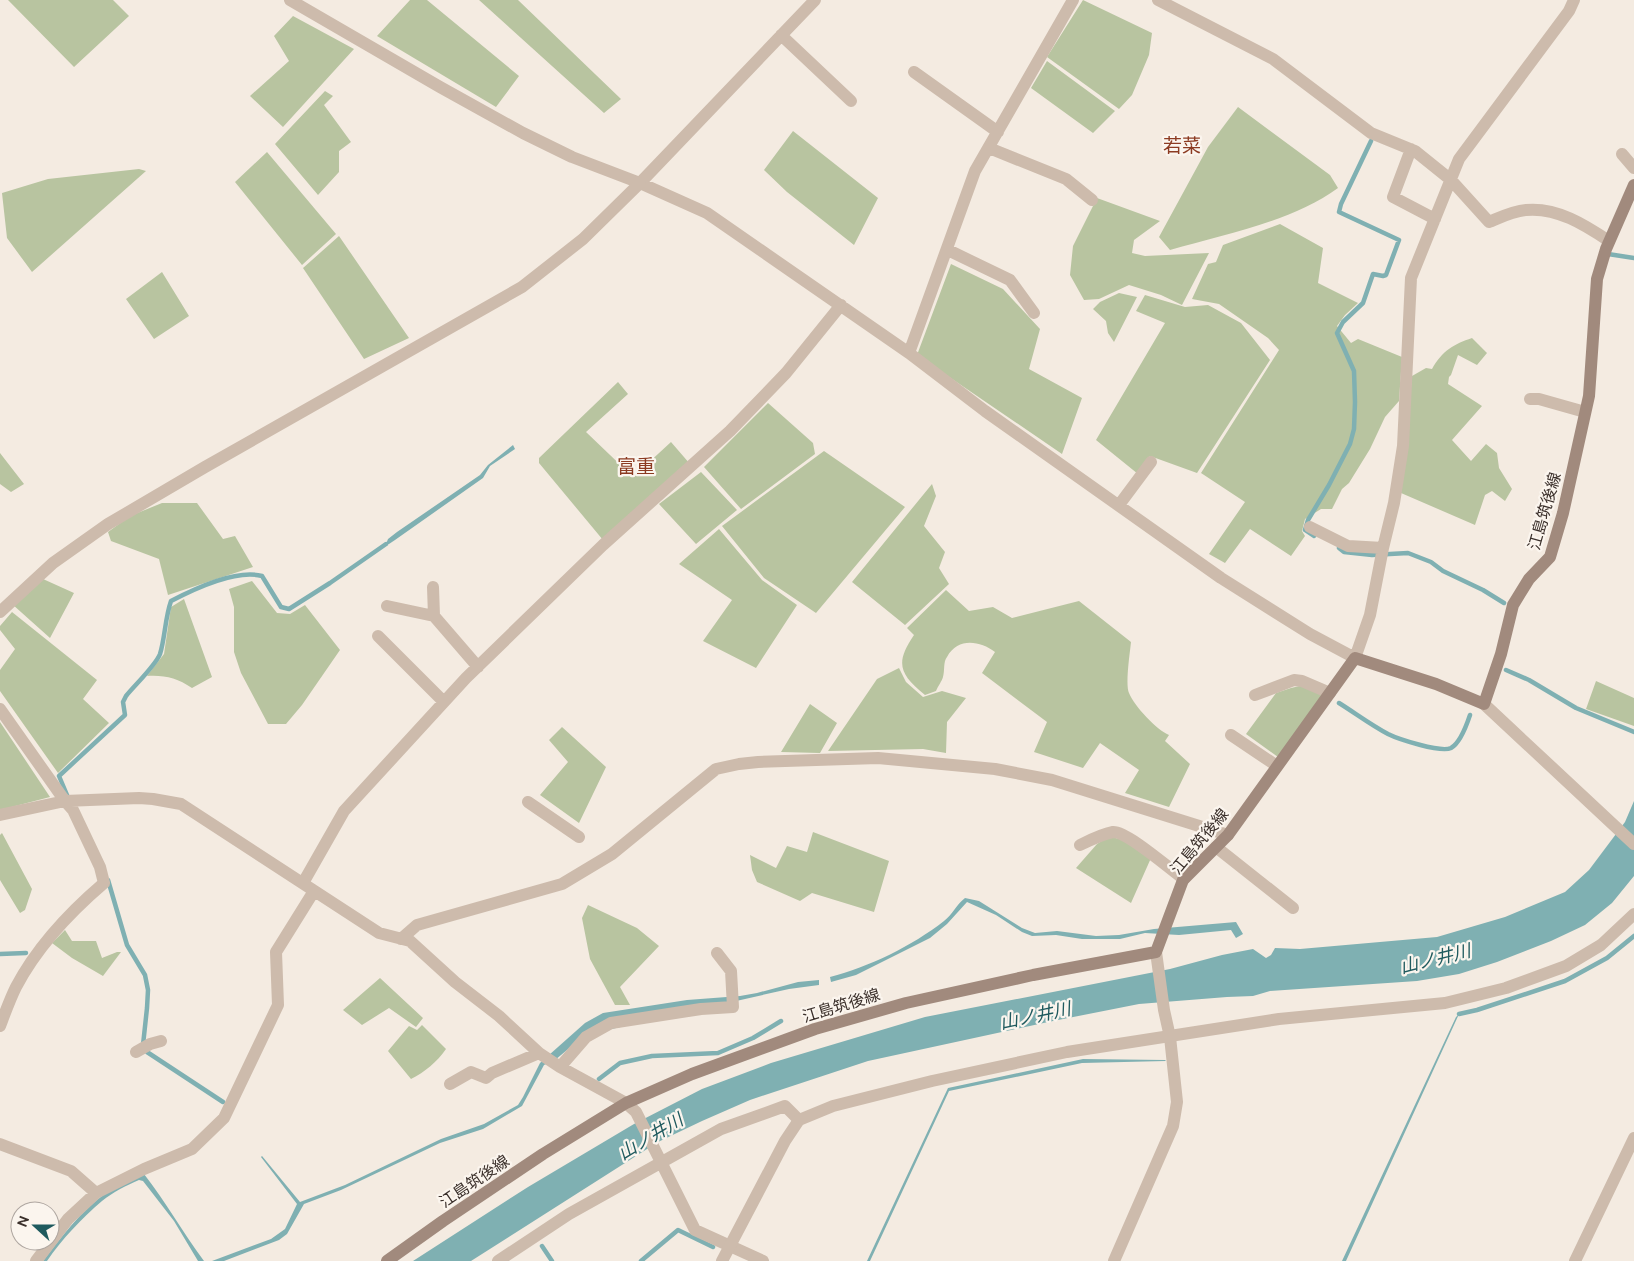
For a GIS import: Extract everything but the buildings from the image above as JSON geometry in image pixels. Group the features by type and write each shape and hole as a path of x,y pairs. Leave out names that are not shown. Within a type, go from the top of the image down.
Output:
{"main road":[{"name":"江島筑後線","path":"1484,704 1501,654 1513,605 1529,579 1550,557 1563,513 1589,396 1597,280 1609,242 1634,184"},
{"name":"江島筑後線","path":"387,1261 528,1164 626,1102 692,1074 814,1029 906,1003 1033,975 1156,952 1184,879 1228,836 1355,658"},
{"path":"1355,658 1436,684 1484,704"}],"street":[{"path":"290,0 524,134 572,157 640,183 707,212 909,353 985,411 1221,578 1310,634 1355,658 1370,615 1394,503 1402,446 1411,278 1459,159 1569,11 1574,0"},
{"path":"0,612 53,563 108,524 522,287 583,239 640,183 815,0"},
{"path":"909,353 975,172 1072,0"},
{"path":"1158,0 1273,59 1371,133 1412,150 1451,180 1489,222 1508,214 1527,210 1554,212 1586,225 1609,242"},
{"path":"781,35 851,101"},
{"path":"914,72 998,132"},
{"path":"989,148 1066,179 1092,200"},
{"path":"1412,150 1393,197 1435,219"},
{"path":"1622,154 1634,168"},
{"path":"948,250 1010,280 1034,313"},
{"path":"303,883 344,811 444,702 603,546 730,431 786,374 840,305"},
{"path":"1530,399 1539,399 1585,412"},
{"path":"1119,505 1151,462"},
{"path":"1310,527 1348,546 1383,548"},
{"path":"433,587 434,616"},
{"path":"387,606 434,616 478,667"},
{"path":"378,636 444,702"},
{"path":"1255,695 1294,680 1302,680 1330,693"},
{"path":"1484,704 1634,844"},
{"path":"0,709 64,801 74,810 100,866 104,883 80,904 34,958 16,988 0,1026"},
{"path":"1231,735 1277,766"},
{"path":"401,939 417,925 562,884 612,854 716,769 739,764 878,758 995,769 1052,780 1228,836"},
{"path":"0,815 64,801 146,798 181,804 379,933 410,942 454,982 499,1016 539,1053 560,1067 626,1102 636,1112 695,1230 763,1261"},
{"path":"528,802 579,837"},
{"path":"1080,845 1113,832 1119,833 1132,839 1184,879"},
{"path":"1216,847 1294,908"},
{"path":"36,1261 68,1219 96,1194 144,1169 192,1149 224,1118 278,1005 276,952 314,891"},
{"path":"722,1261 785,1141 800,1120 833,1106 932,1081 1067,1052 1279,1019 1445,1003 1497,990 1566,966 1602,945 1634,914"},
{"path":"1114,1261 1173,1126 1177,1102 1170,1037 1164,1010 1156,952"},
{"path":"560,1067 586,1038 612,1023 701,1009 733,1007 731,971 716,953"},
{"path":"136,1052 150,1044 161,1041"},
{"path":"450,1084 471,1072 486,1078 492,1073 539,1053"},
{"path":"498,1261 658,1157 720,1129 785,1106 800,1120"},
{"path":"1575,1261 1634,1138"},
{"path":"0,1144 71,1171 96,1194"}],"green space":[{"path":"8,0 113,0 129,16 74,67"},
{"path":"410,0 427,0 519,76 496,107 377,36"},
{"path":"479,0 518,0 621,99 604,113"},
{"path":"1083,0 1152,33 1149,55 1132,95 1119,109 1047,57"},
{"path":"293,16 354,49 283,127 250,96 289,61 274,36"},
{"path":"1047,61 1115,111 1093,133 1031,88"},
{"path":"325,91 333,96 324,105 351,142 339,151 339,172 318,195 275,144"},
{"path":"1238,107 1330,175 1338,188 1320,200 1279,218 1170,250 1159,237 1208,147"},
{"path":"793,131 878,198 854,245 787,192 764,170"},
{"path":"267,152 336,234 302,265 235,182"},
{"path":"139,169 146,171 32,272 7,238 2,193 48,179"},
{"path":"1097,198 1160,221 1134,240 1132,253 1145,256 1209,253 1182,305 1161,295 1129,285 1099,299 1084,300 1070,275 1073,246"},
{"path":"1280,224 1323,248 1318,283 1358,303 1345,315 1337,326 1351,343 1358,339 1402,357 1399,401 1385,417 1370,449 1349,483 1342,489 1332,509 1321,509 1305,519 1302,531 1305,536 1291,556 1250,529 1225,563 1209,554 1245,502 1201,473 1279,350 1268,338 1219,304 1192,299 1208,264 1216,262 1223,245"},
{"path":"339,236 409,338 364,359 303,268"},
{"path":"951,264 1003,289 1040,329 1029,369 1082,398 1062,454 917,355"},
{"path":"162,272 189,316 154,339 126,299"},
{"path":"1119,293 1137,297 1114,342 1108,333 1106,321 1093,309 1100,302"},
{"path":"1145,295 1185,307 1208,305 1241,323 1270,360 1197,473 1150,456 1138,474 1096,440 1165,323 1136,311"},
{"path":"1472,338 1487,353 1477,365 1458,355 1448,384 1482,406 1452,440 1471,461 1486,444 1497,453 1499,468 1512,489 1505,501 1492,491 1485,495 1475,525 1401,493 1412,376 1426,368 1432,369 1440,357 1449,349"},
{"path":"618,382 628,394 586,432 633,477 671,442 690,464 603,540 539,463 539,458"},
{"path":"768,403 813,443 815,454 741,509 704,467"},
{"path":"824,451 905,507 816,613 764,578 722,526"},
{"path":"0,453 24,484 11,492 0,484"},
{"path":"701,472 737,510 696,544 659,504"},
{"path":"932,484 936,496 924,526 945,552 939,568 949,584 905,625 852,582"},
{"path":"162,503 197,503 223,539 235,536 253,567 168,595 159,559 111,541 108,532 130,516"},
{"path":"719,529 762,580 797,605 756,668 703,641 732,600 679,564"},
{"path":"43,579 74,593 50,638 12,604"},
{"path":"252,581 277,613 290,614 305,605 340,650 302,705 286,724 268,724 241,673 234,652 234,607 229,589"},
{"path":"946,590 969,611 993,607 1012,618 1079,601 1131,642 1128,676 1129,693 1146,717 1169,735 1165,741 1190,764 1169,807 1125,793 1139,770 1100,743 1083,768 1034,752 1047,722 982,673 995,652 983,645 970,643 957,646 946,659 943,677 936,691 925,695 916,688 905,674 903,668 904,653 914,635 907,628"},
{"path":"184,599 212,677 192,688 171,678 147,676 164,654 171,607"},
{"path":"12,612 97,680 83,699 109,723 58,773 0,691 0,670 15,649 0,630 0,626"},
{"path":"899,668 906,682 923,697 942,691 966,698 947,722 946,753 923,749 828,751 877,679"},
{"path":"1596,681 1634,698 1634,726 1586,709"},
{"path":"1304,685 1323,694 1278,757 1246,734 1276,693"},
{"path":"810,704 837,723 820,753 781,752"},
{"path":"0,722 50,797 0,810"},
{"path":"562,727 606,767 579,823 540,795 568,762 549,740"},
{"path":"813,832 889,861 874,912 812,893 800,901 757,882 752,870 750,855 776,868 787,846 807,852"},
{"path":"2,833 32,889 25,910 20,913 0,880 0,835"},
{"path":"1108,837 1126,841 1151,858 1131,903 1076,868 1097,844"},
{"path":"588,905 637,928 659,946 620,987 630,1005 615,1005 590,959 582,918"},
{"path":"65,930 72,941 96,941 102,958 121,952 103,976 72,958 52,943"},
{"path":"380,978 423,1018 416,1027 389,1008 362,1025 343,1010"},
{"path":"422,1025 446,1049 430,1066 411,1079 388,1051 409,1026 417,1030"}],"water":[{"path":"513,445 515,449 490,466 483,478 395,540 386,544 388,539 397,532 480,475 488,465"},
{"name":"山ノ井川","path":"1634,801 1634,876 1612,903 1585,925 1551,941 1497,962 1459,974 1417,981 1270,991 1253,996 1139,1004 868,1061 750,1100 658,1142 471,1261 413,1261 528,1187 634,1124 702,1089 771,1063 925,1017 1170,969 1222,955 1253,949 1266,958 1271,955 1275,948 1300,949 1437,937 1505,917 1565,892 1589,870 1625,822"},
{"path":"965,898 979,901 1022,928 1035,933 1057,931 1096,936 1119,935 1154,929 1236,922 1243,934 1236,938 1231,930 1179,935 1145,933 1120,939 1082,939 1056,935 1032,936 1022,932 996,915 967,902 947,924 930,938 856,975 831,982 830,977 860,968 890,955 918,939 947,918"},
{"path":"819,980 819,985 789,989 585,1035 555,1060 544,1065 522,1106 483,1129 440,1143 341,1190 304,1204 287,1234 279,1240 224,1261 212,1261 271,1239 285,1229 297,1204 262,1156 300,1202 345,1185 441,1139 484,1124 518,1105 540,1063 585,1023 603,1013 687,1000 740,996 798,982"},
{"path":"1459,1014 1346,1261 1342,1261 1456,1017"},
{"path":"1083,1059 1166,1061 1082,1063 949,1091 870,1261 867,1261 948,1088"},
{"path":"144,1174 204,1261 198,1261 174,1221 143,1181 139,1180 120,1189 102,1201 87,1214 60,1244 60,1239 88,1208 115,1188"},
{"path":"51,1251 54,1251 47,1261 43,1261"}],"waterway":[{"path":"1314,536 1305,530 1308,520 1350,444 1354,429 1354,371 1337,333 1343,322 1363,303 1373,274 1386,275 1399,240 1339,212 1371,141"},
{"path":"1608,254 1634,258"},
{"path":"67,795 59,776 125,715 123,702 126,696 158,659 171,601 216,581 240,575 252,575 262,576 281,607 289,609 386,544"},
{"path":"1339,548 1344,552 1372,555 1408,553 1431,562 1443,571 1483,590 1504,603"},
{"path":"1506,670 1529,680 1576,708 1634,732"},
{"path":"1339,703 1388,734 1438,749 1454,746 1463,733 1470,715"},
{"path":"108,880 127,945 145,975 148,990 143,1045 147,1052 223,1102"},
{"path":"1459,1014 1477,1010 1565,981 1607,958 1634,936"},
{"path":"0,954 26,953"},
{"path":"599,1079 620,1063 652,1056 718,1053 753,1038 781,1021"},
{"path":"641,1261 678,1230 713,1247"},
{"path":"542,1246 552,1261"}],"district":[{"name":"若菜","path":"1182,145"},
{"name":"富重","path":"636,466"}]}
